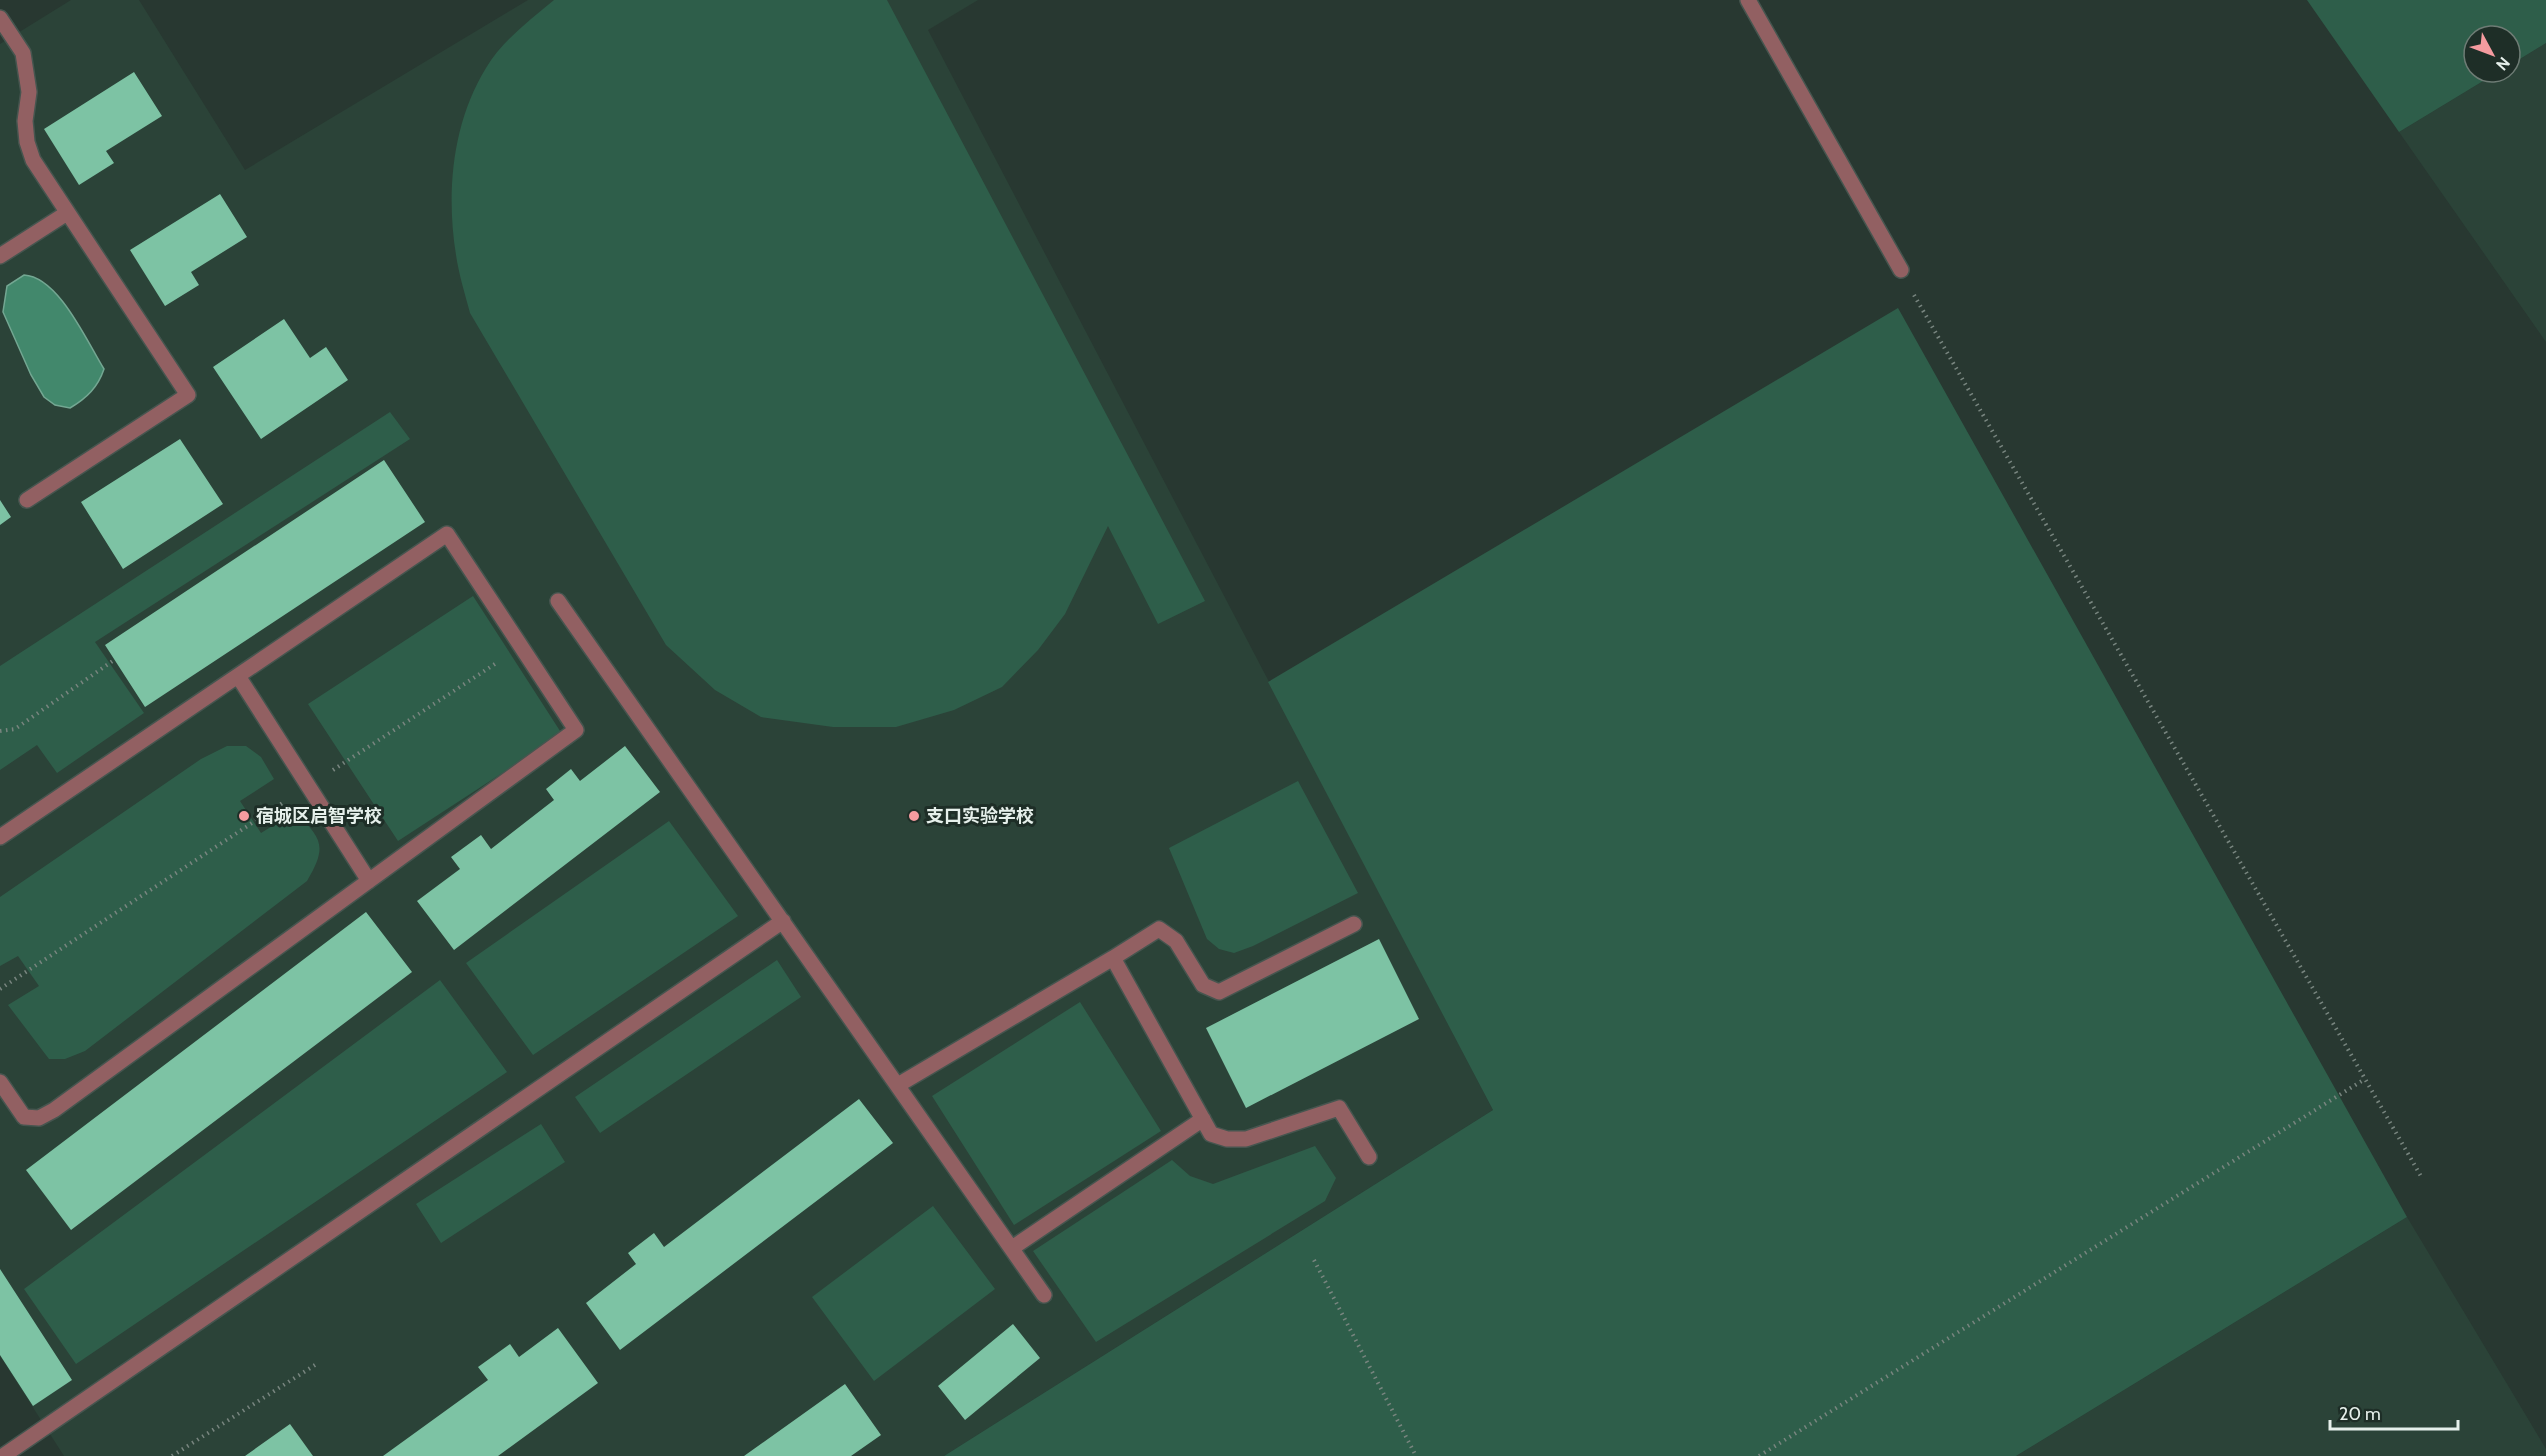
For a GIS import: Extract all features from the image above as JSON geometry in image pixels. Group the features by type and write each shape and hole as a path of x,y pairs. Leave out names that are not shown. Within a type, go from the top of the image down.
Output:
{"lane":[{"path":"1748,0 1901,270"},
{"path":"0,18 23,53 29,92 25,121 27,142 33,160 188,395 27,500"},
{"path":"0,256 67,213"},
{"path":"0,837 447,534 576,730 54,1110 39,1118 24,1117 0,1084"},
{"path":"558,601 1044,1294"},
{"path":"238,676 369,881"},
{"path":"3,1456 783,921"},
{"path":"898,1085 1159,929 1176,941 1203,986 1219,992 1354,924"},
{"path":"1113,958 1211,1134 1227,1139 1246,1138 1339,1108 1369,1156"},
{"path":"1012,1248 1203,1119"}],"path":[{"path":"1901,270 2422,1178"},
{"path":"0,989 521,647"},
{"path":"0,731 15,729 114,660"},
{"path":"1759,1456 2365,1079"},
{"path":"1314,1260 1416,1456"},
{"path":"172,1456 315,1365"}],"shaded area":[{"name":"支口实验学校","path":"71,0 139,0 245,170 528,0 978,0 928,30 1493,1110 944,1456 64,1456 0,1356 0,44"},
{"path":"554,0 887,0 1205,601 1158,624 1108,526 1065,614 1038,650 1002,687 954,710 896,727 833,727 761,717 715,690 666,645 470,313 457,262 453,231 452,183 454,159 466,112 486,68 500,49 517,31"},
{"path":"2307,0 2546,0 2546,43 2522,58 2522,24 2462,24 2462,84 2478,84 2399,132"},
{"path":"2546,43 2546,342 2399,132 2478,84 2522,84 2522,58"},
{"path":"24,275 37,279 49,287 60,299 71,313 104,369 91,392 70,408 55,405 44,397 31,375 3,312 7,286"},
{"path":"1898,308 2407,1217 2016,1456 944,1456 1493,1110 1268,682"},
{"path":"390,412 410,439 95,642 144,713 57,773 37,745 0,770 0,666"},
{"path":"473,596 562,734 398,841 308,704"},
{"path":"227,746 246,746 261,757 274,779 240,801 261,833 295,812 312,829 319,844 319,851 318,860 307,881 85,1051 65,1059 49,1059 8,1005 39,986 18,956 0,966 0,897 201,759"},
{"path":"1298,781 1358,893 1253,946 1234,953 1219,949 1207,939 1169,848"},
{"path":"669,821 738,916 533,1055 466,963"},
{"path":"777,960 801,997 600,1133 575,1097"},
{"path":"440,980 507,1072 76,1364 24,1289"},
{"path":"1080,1002 1161,1131 1014,1225 932,1096"},
{"path":"541,1124 565,1162 441,1243 416,1204"},
{"path":"1315,1146 1336,1178 1325,1201 1096,1342 1033,1251 1172,1160 1190,1176 1213,1184"},
{"path":"933,1206 995,1289 874,1381 812,1297"},
{"path":"2407,1217 2546,1449 2546,1456 2016,1456"}],"building":[{"path":"134,72 162,116 106,151 114,163 79,185 44,129"},
{"path":"220,194 247,237 191,272 199,285 165,306 130,250"},
{"path":"284,319 310,358 326,347 348,380 261,439 213,367"},
{"path":"180,439 223,504 123,569 81,502"},
{"path":"384,460 425,522 145,707 105,645"},
{"path":"0,500 11,517 0,525"},
{"path":"625,746 660,792 454,950 417,901 460,869 451,857 481,835 491,849 554,800 546,789 571,769 580,781"},
{"path":"366,912 412,972 71,1230 26,1170"},
{"path":"1379,939 1419,1019 1246,1108 1206,1028"},
{"path":"859,1099 893,1143 620,1350 586,1303 636,1264 628,1253 654,1233 664,1247"},
{"path":"0,1269 72,1380 33,1406 0,1355"},
{"path":"1013,1324 1040,1358 965,1420 938,1386"},
{"path":"558,1328 598,1383 498,1456 383,1456 488,1380 478,1367 510,1344 519,1357"},
{"path":"845,1384 881,1435 851,1456 744,1456"},
{"path":"290,1424 313,1456 245,1456"}],"place":[{"name":"宿城区启智学校","path":"244,816"},
{"name":"支口实验学校","path":"914,816"}]}
